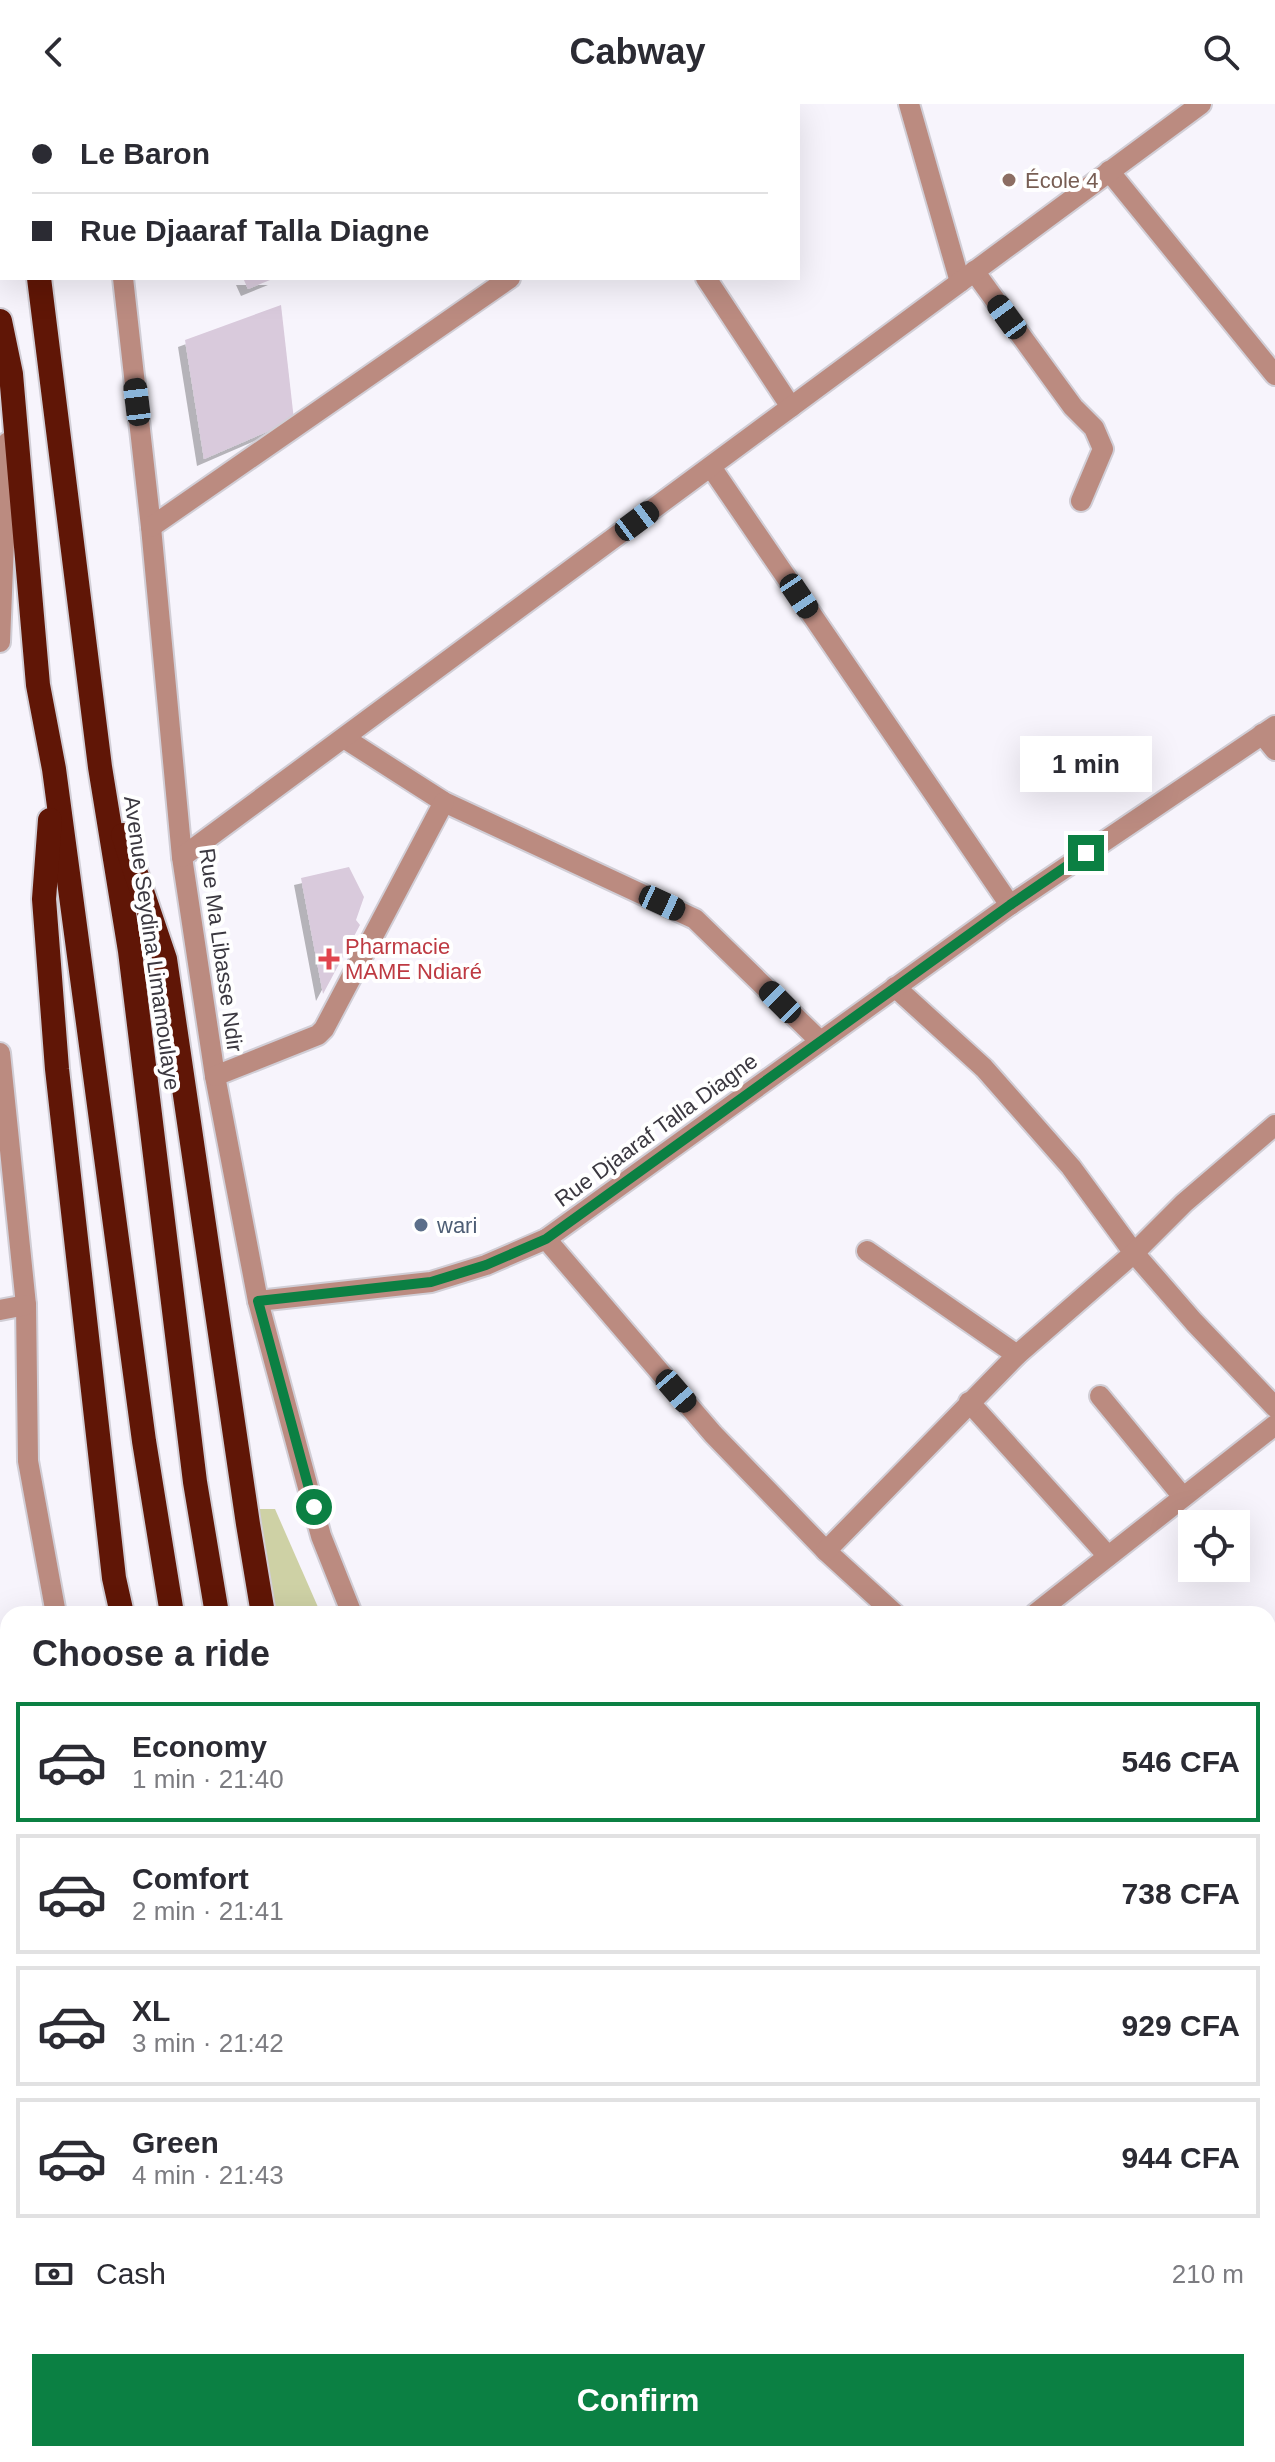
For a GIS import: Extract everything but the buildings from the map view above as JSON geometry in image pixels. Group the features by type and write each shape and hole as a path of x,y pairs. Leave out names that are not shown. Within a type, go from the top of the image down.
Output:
{"highway":[{"name":"Avenue Seydina Limamoulaye","path":"39,280 100,767 130,951 195,1482 216,1606"},
{"path":"0,321 11,374 38,685 54,769 142,1426 171,1606"},
{"path":"100,767 165,959 262,1606"},
{"path":"54,769 44,899 57,1069 84,1329 114,1578 120,1606"}],"street":[{"path":"909,104 967,277 1073,407 1094,428 1103,449 1081,501"},
{"path":"182,857 1201,104"},
{"path":"1109,171 1275,375"},
{"name":"Rue Ma Libasse Ndir","path":"123,280 151,527 182,857 215,1076 258,1301 321,1536 349,1606"},
{"path":"151,527 507,280"},
{"path":"707,280 791,407"},
{"path":"0,642 11,374"},
{"path":"711,467 1010,905"},
{"name":"Rue Djaaraf Talla Diagne","path":"258,1301 431,1282 486,1265 546,1239 1010,905 1271,737"},
{"path":"344,738 444,802 695,919 820,1041"},
{"path":"215,1076 318,1035 324,1029 444,802"},
{"path":"895,987 984,1068 1071,1167 1134,1253 1275,1407"},
{"path":"0,1053 26,1305 28,1461 55,1606"},
{"path":"826,1551 1017,1355 1275,1125"},
{"path":"546,1239 713,1434 826,1551 886,1606"},
{"path":"867,1251 1017,1355"},
{"path":"0,1310 26,1305"},
{"path":"1100,1396 1183,1497"},
{"path":"969,1402 1108,1556"},
{"path":"1045,1606 1275,1425"}],"green space":[{"path":"258,1509 275,1509 317,1606 273,1606"}],"place":[{"name":"École 4","path":"1009,180"},
{"name":"Pharmacie MAME Ndiaré","path":"329,959"},
{"name":"wari","path":"421,1225"}],"route":[{"path":"314,1507 258,1301 431,1282 486,1265 546,1239 1086,853"}]}
